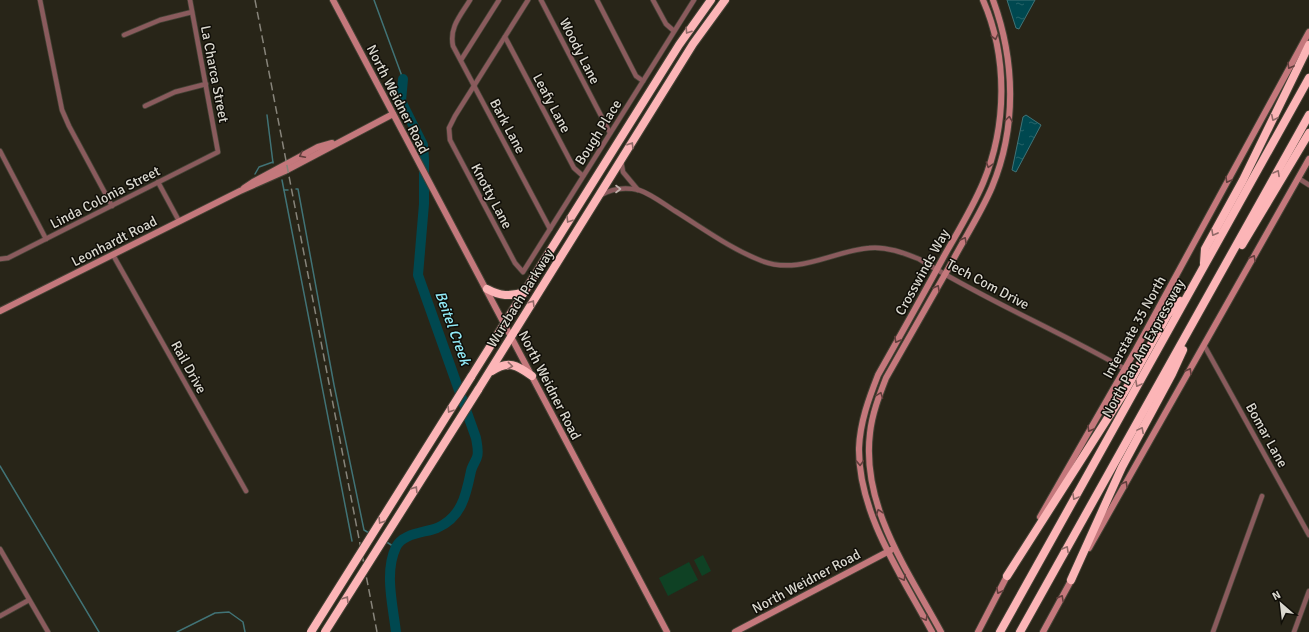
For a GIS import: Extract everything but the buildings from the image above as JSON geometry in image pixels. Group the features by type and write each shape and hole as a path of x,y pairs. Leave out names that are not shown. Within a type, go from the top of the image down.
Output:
{"highway":[{"name":"Wurzbach Parkway","path":"311,632 679,45 711,0"},
{"name":"Wurzbach Parkway","path":"325,632 694,44 725,0"},
{"path":"1204,266 1205,249 1243,180 1309,45"},
{"name":"North Pan Am Expressway","path":"1000,632 1309,78"},
{"path":"1210,292 1309,115"},
{"path":"1020,632 1204,301 1256,223 1309,133"},
{"path":"1007,576 1125,391 1168,314 1191,288"},
{"path":"487,289 504,296 512,296 524,292"},
{"path":"1071,580 1122,467 1172,374 1204,301"},
{"path":"488,374 500,365 511,364 532,376"}],"main road":[{"name":"North Weidner Road","path":"333,0 416,161 487,289 667,632"},
{"name":"Crosswinds Way","path":"888,551 874,523 864,495 860,471 861,432 868,399 878,374 977,196 989,166 998,135 1001,91 1000,70 992,26 983,0"},
{"name":"Crosswinds Way","path":"896,548 882,521 873,492 869,463 870,432 877,402 886,378 993,186 1006,137 1011,95 1009,57 1001,22 993,0"},
{"name":"Interstate 35 North","path":"978,631 1007,576 1124,369 1309,32"},
{"name":"Leonhardt Road","path":"0,311 240,191 286,171 393,114"},
{"path":"1043,632 1309,159"},
{"path":"861,432 870,432"},
{"name":"North Weidner Road","path":"735,632 896,548"},
{"path":"896,548 942,632"},
{"path":"888,551 932,632"}],"street":[{"path":"40,0 62,110 112,206"},
{"name":"La Charca Street","path":"190,0 218,152"},
{"name":"Bark Lane","path":"470,0 452,31 453,46 550,229"},
{"path":"461,60 499,0"},
{"path":"474,86 528,0"},
{"name":"Woody Lane","path":"541,0 610,133"},
{"path":"597,0 636,76 643,81"},
{"path":"653,0 666,24 674,31"},
{"name":"Bough Place","path":"523,272 692,2"},
{"path":"124,35 160,20 192,12"},
{"name":"Leafy Lane","path":"505,37 574,168 583,176"},
{"path":"145,106 175,92 206,84"},
{"name":"Knotty Lane","path":"474,86 449,128 450,140 515,263 523,272"},
{"path":"0,151 46,239"},
{"name":"Linda Colonia Street","path":"0,259 8,258 218,152"},
{"name":"Tech Com Drive","path":"621,160 623,172 638,190 745,254 767,263 799,265 810,264 841,253 871,248 906,254 1010,310 1077,342 1124,369"},
{"path":"1298,178 1309,185"},
{"path":"158,182 179,221"},
{"name":"Tech Com Drive","path":"599,195 617,188 638,190"},
{"name":"Rail Drive","path":"113,255 246,491"},
{"name":"Bomar Lane","path":"1204,345 1309,535"},
{"path":"1213,632 1262,496"},
{"path":"0,549 48,632"},
{"path":"1294,632 1309,591"},
{"path":"0,616 29,600"}],"green space":[{"path":"703,555 711,571 702,576 694,560"},
{"path":"689,562 698,580 668,596 659,578"}],"water":[{"path":"1007,0 1035,0 1019,29 1016,28"},
{"path":"1026,115 1041,125 1016,172 1012,170 1023,117"}],"waterway":[{"name":"Beitel Creek","path":"374,0 403,79"},
{"name":"Beitel Creek","path":"396,632 390,589 392,557 396,547 399,542 409,536 437,528 452,518 465,497 472,469 478,453 476,438 418,275 424,204 423,145 401,101 403,79"},
{"path":"267,115 273,163"},
{"path":"255,174 259,167 273,162"},
{"path":"282,180 352,541"},
{"path":"296,189 298,189 334,385 364,530 369,533"},
{"path":"0,466 99,632"},
{"path":"385,541 396,548"},
{"path":"177,632 215,613 229,612 243,622 245,632"}],"railway":[{"path":"255,0 377,632"}]}
